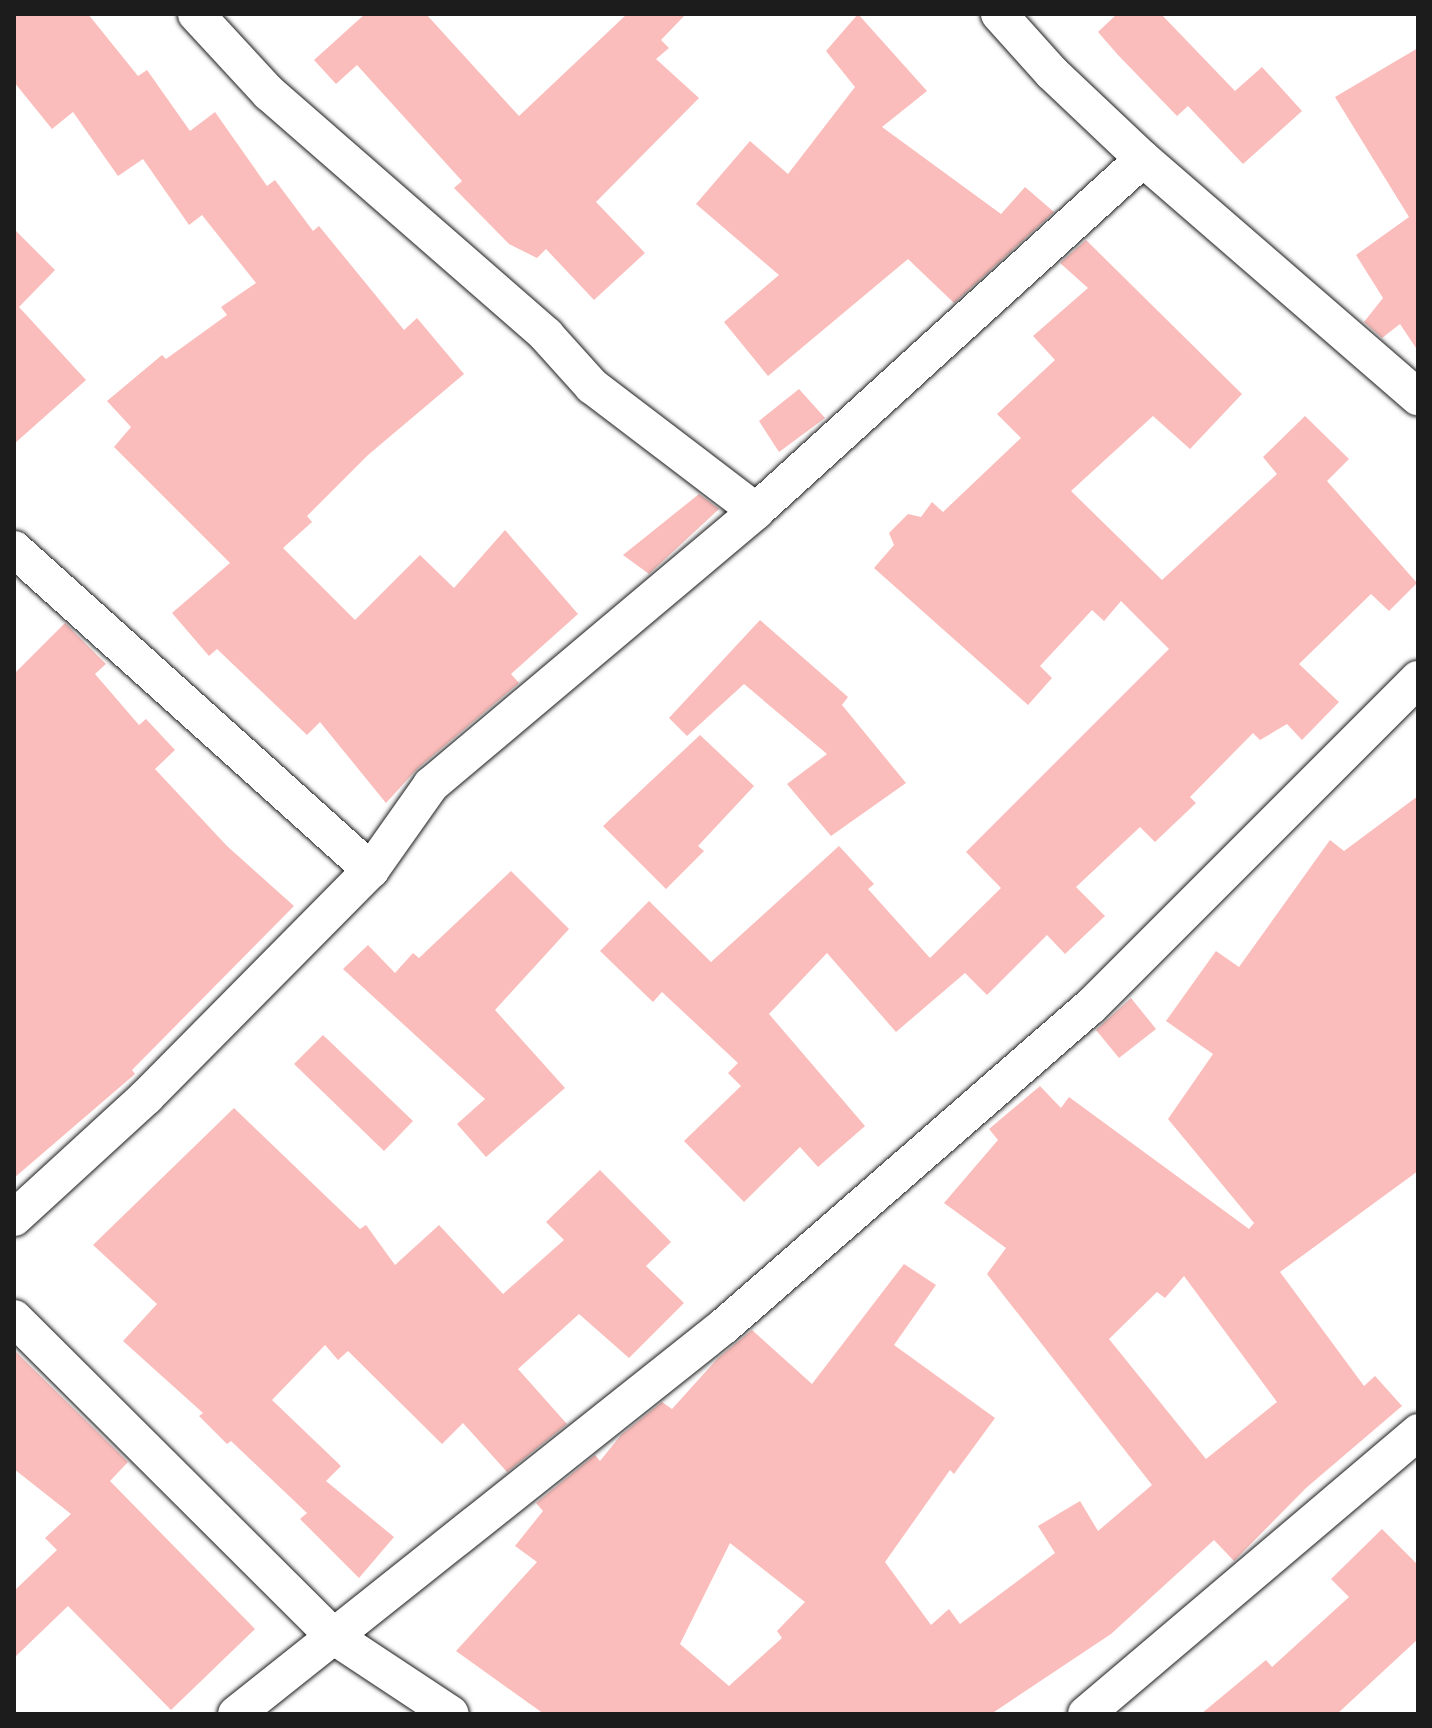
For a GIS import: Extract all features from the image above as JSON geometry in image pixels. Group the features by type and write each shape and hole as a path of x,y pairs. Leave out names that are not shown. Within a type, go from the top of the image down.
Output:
{"street":[{"path":"196,14 269,93 546,335 592,386 756,511"},
{"path":"999,14 1143,159 1418,397"},
{"path":"14,1218 146,1097 371,870 431,785 756,511 1143,159"},
{"path":"14,549 371,870"},
{"path":"236,1714 724,1326 1090,1007 1418,679"},
{"path":"14,1318 333,1636 451,1714"},
{"path":"1086,1714 1418,1432"}],"building":[{"path":"14,14 88,14 138,76 147,70 190,131 215,112 267,186 275,180 313,231 319,226 404,330 417,318 464,374 368,455 307,516 312,522 283,548 355,620 420,555 454,588 505,530 578,614 511,674 519,683 417,769 386,803 320,722 307,735 217,649 209,656 172,613 230,563 114,447 131,427 107,401 162,355 166,359 227,315 221,307 256,283 202,215 189,225 143,159 118,176 73,112 52,129 14,82"},
{"path":"365,14 426,14 519,116 627,14 686,14 661,40 669,48 656,59 699,98 596,202 645,253 594,300 546,249 537,258 509,244 454,188 462,181 357,65 336,84 314,60"},
{"path":"858,14 927,91 882,127 1001,214 1025,187 1054,212 954,303 908,259 768,376 724,322 779,275 696,204 750,141 788,174 855,87 826,51"},
{"path":"1117,14 1161,14 1235,91 1262,67 1302,111 1243,164 1188,106 1177,116 1098,32"},
{"path":"1418,48 1418,351 1400,324 1382,338 1364,322 1383,298 1356,255 1409,217 1335,97"},
{"path":"14,229 55,270 19,307 86,380 14,444"},
{"path":"1086,240 1242,394 1190,449 1153,416 1071,491 1162,580 1277,474 1263,457 1305,416 1349,459 1327,481 1417,583 1389,611 1371,594 1299,664 1339,702 1302,740 1287,724 1260,740 1253,733 1190,797 1196,803 1155,842 1140,827 1076,887 1105,916 1065,954 1047,935 987,995 965,973 896,1032 827,953 769,1014 865,1126 818,1167 800,1147 744,1202 684,1141 741,1086 728,1073 738,1063 662,992 653,1002 600,951 649,901 711,962 839,846 874,884 868,889 930,958 1001,888 966,852 1169,649 1121,601 1104,621 1092,610 1040,666 1052,678 1028,705 874,568 894,545 889,533 908,514 921,517 932,502 943,512 1021,438 997,414 1055,360 1033,336 1088,288 1060,263"},
{"path":"799,389 825,418 779,452 759,421"},
{"path":"699,494 719,509 649,574 623,555"},
{"path":"760,620 848,697 842,705 906,783 831,836 787,784 827,754 744,684 687,736 669,718"},
{"path":"65,623 106,664 95,674 139,725 146,719 175,750 155,769 227,846 294,906 132,1070 135,1074 14,1178 14,674"},
{"path":"700,735 754,786 698,846 704,851 666,889 603,826"},
{"path":"1418,796 1418,1171 1280,1272 1364,1386 1375,1376 1402,1406 1306,1488 1234,1561 1214,1540 1111,1634 991,1714 544,1714 456,1651 537,1562 515,1546 543,1511 536,1503 595,1455 600,1461 621,1435 662,1402 672,1409 718,1358 752,1330 812,1384 904,1264 936,1285 894,1345 995,1418 954,1474 950,1470 885,1562 931,1625 949,1609 960,1624 1055,1553 1038,1526 1080,1501 1098,1531 1152,1485 987,1274 1006,1248 944,1203 998,1140 989,1129 1040,1086 1061,1108 1069,1097 1249,1229 1254,1223 1168,1119 1213,1054 1166,1021 1216,951 1239,967 1330,840 1344,851","holes":["1184,1276 1277,1402 1206,1459 1109,1339 1157,1292 1165,1298","730,1543 805,1602 777,1631 782,1638 729,1686 680,1644"]},
{"path":"511,871 569,929 495,1010 565,1088 486,1157 457,1124 485,1099 343,969 368,945 395,973 413,953 419,958"},
{"path":"1131,998 1156,1029 1119,1058 1096,1030"},
{"path":"323,1035 413,1121 384,1151 294,1064"},
{"path":"234,1108 360,1229 366,1225 395,1265 439,1225 503,1294 564,1240 546,1222 600,1170 671,1242 646,1266 684,1303 629,1358 579,1314 518,1369 567,1424 507,1472 463,1423 442,1444 348,1351 338,1360 325,1345 272,1400 341,1466 326,1481 394,1537 359,1578 300,1519 307,1513 231,1441 227,1444 199,1416 203,1413 123,1341 157,1304 93,1245"},
{"path":"14,1350 128,1462 110,1481 255,1629 171,1710 68,1606 14,1658 14,1591 57,1550 45,1538 71,1514 14,1469"},
{"path":"1382,1529 1418,1565 1418,1639 1337,1714 1201,1714 1266,1660 1272,1667 1349,1597 1331,1579"}]}
